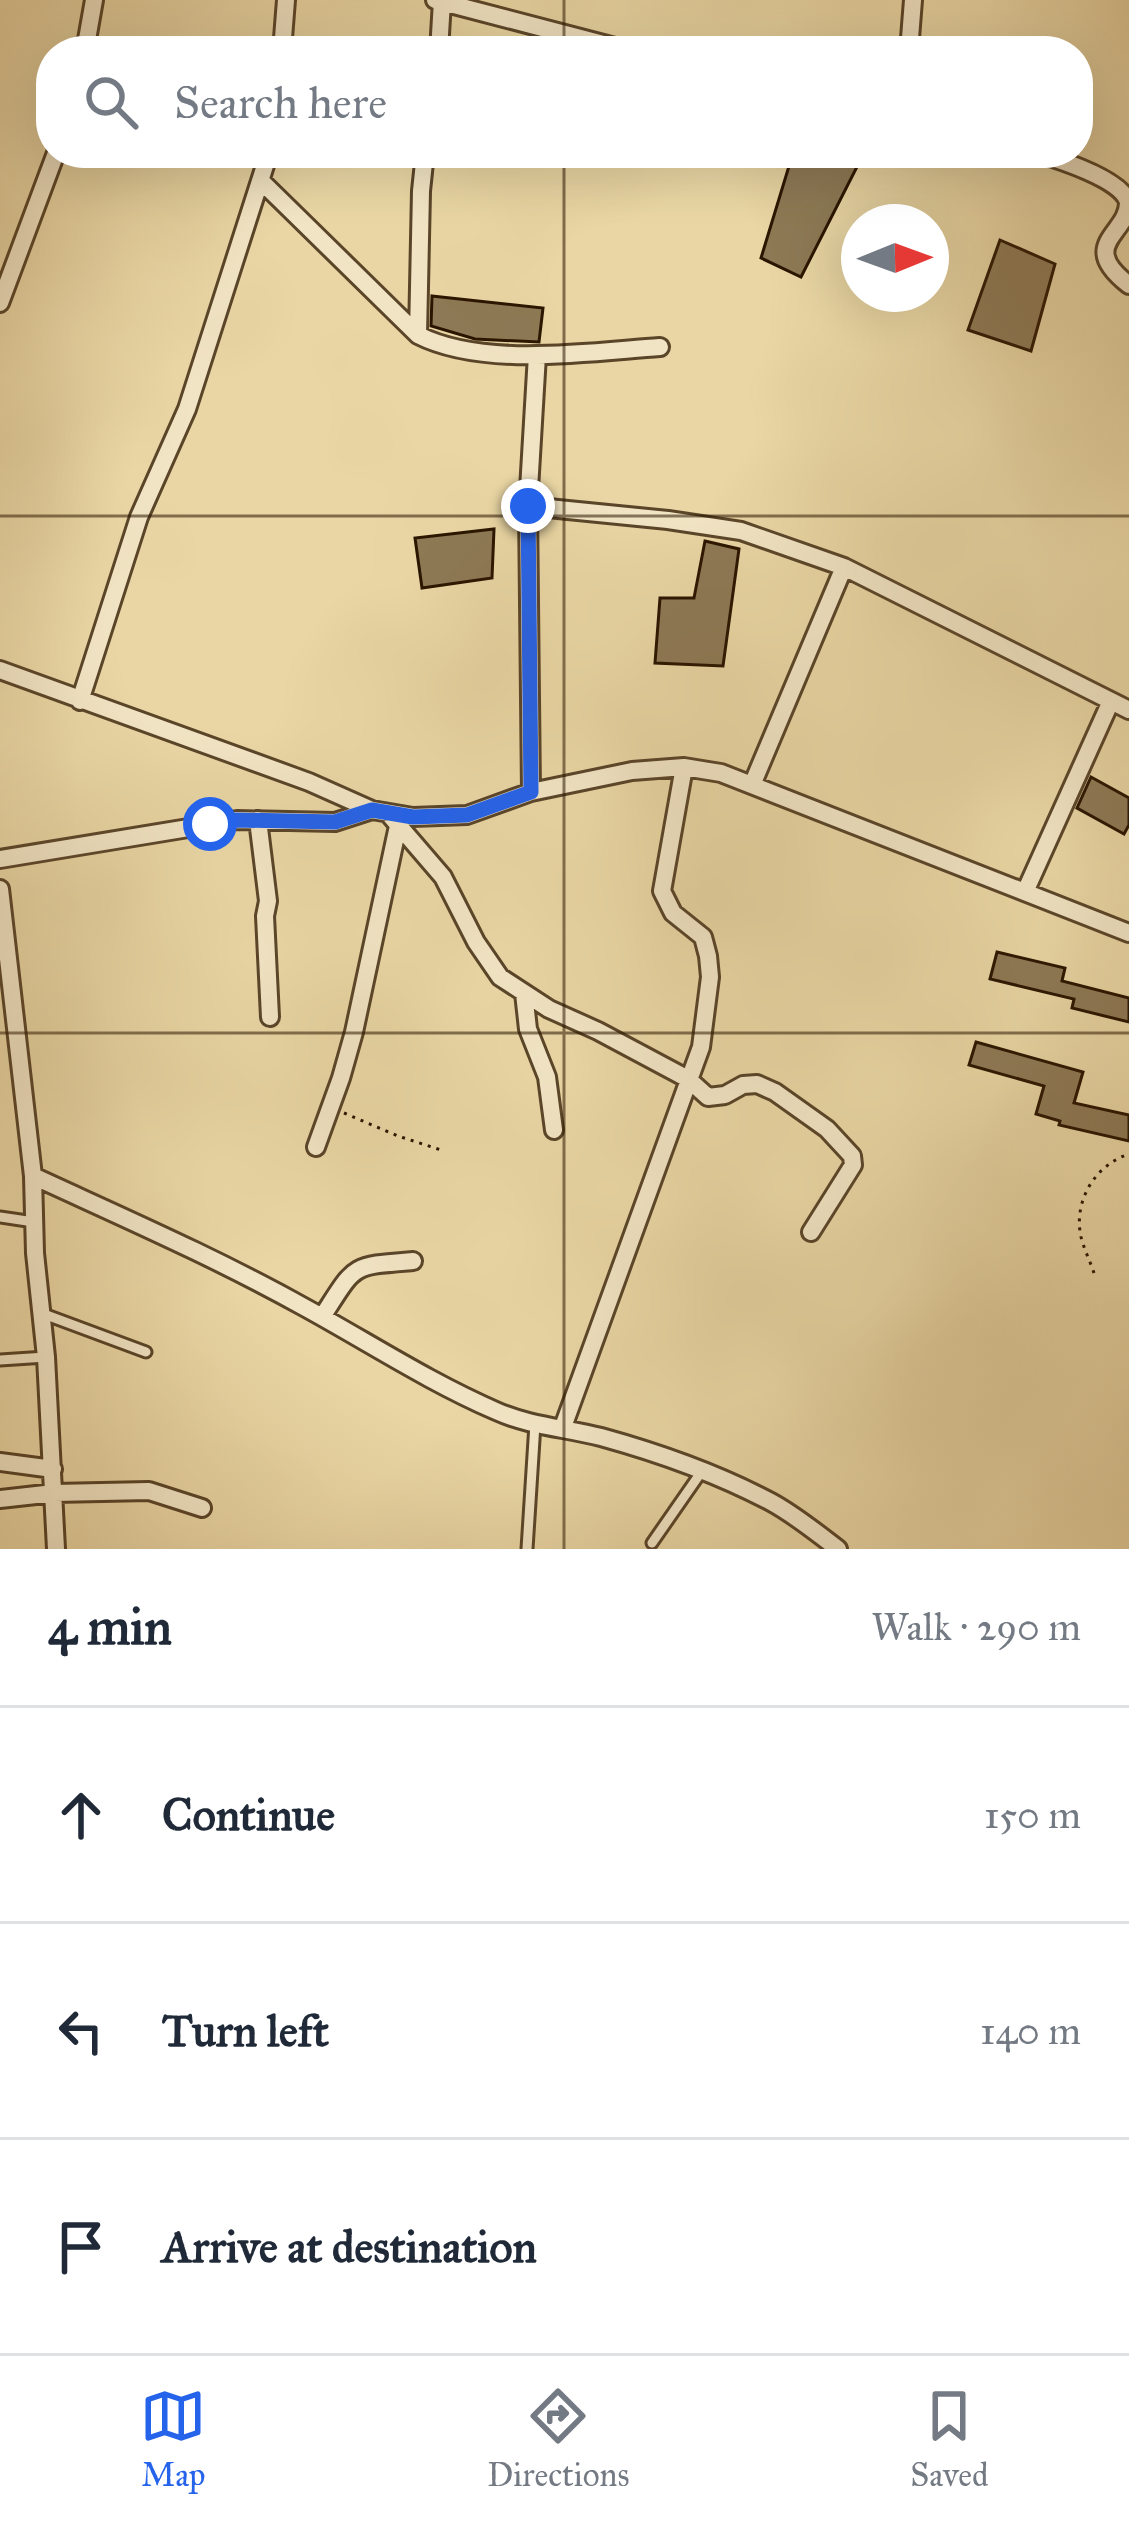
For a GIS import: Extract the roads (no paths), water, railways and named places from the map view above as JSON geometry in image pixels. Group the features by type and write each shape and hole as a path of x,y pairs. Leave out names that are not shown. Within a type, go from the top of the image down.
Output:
{"street":[{"path":"88,36 94,0"},
{"path":"283,36 286,0"},
{"path":"910,36 913,0"},
{"path":"439,36 439,1 573,36"},
{"path":"0,304 50,168"},
{"path":"80,701 123,561 187,409 265,168"},
{"path":"418,335 423,168"},
{"path":"1080,168 1124,194 1129,203 1107,256 1109,267 1129,285"},
{"path":"261,181 418,335 437,344 537,355 660,347"},
{"path":"531,792 528,506 537,355"},
{"path":"528,506 741,531 844,567 1129,710"},
{"path":"752,785 844,567"},
{"path":"0,670 309,782 386,816 443,877 484,957 500,976 549,1010 688,1079 708,1096 757,1084 827,1129 852,1156 853,1165 812,1232"},
{"path":"1025,892 1111,701"},
{"path":"563,1427 701,1047 708,956 703,937 673,913 662,891 684,767"},
{"path":"0,859 237,820 335,822 467,815 531,792 632,771 684,767 721,773 1129,933"},
{"path":"316,1147 354,1033 393,841 386,816"},
{"path":"258,820 268,901 270,1017"},
{"path":"0,890 33,1176 56,1549"},
{"path":"524,993 528,1029 547,1077 554,1130"},
{"path":"33,1176 185,1246 502,1414 629,1445 702,1471 773,1503 838,1549"},
{"path":"322,1317 348,1276 365,1265 413,1261"},
{"path":"0,1462 52,1469"},
{"path":"0,1499 149,1491 202,1508"}],"lane":[{"path":"0,1216 34,1222"},
{"path":"41,1312 146,1352"},
{"path":"0,1360 46,1358"},
{"path":"527,1549 535,1424"},
{"path":"652,1543 702,1471"}]}
